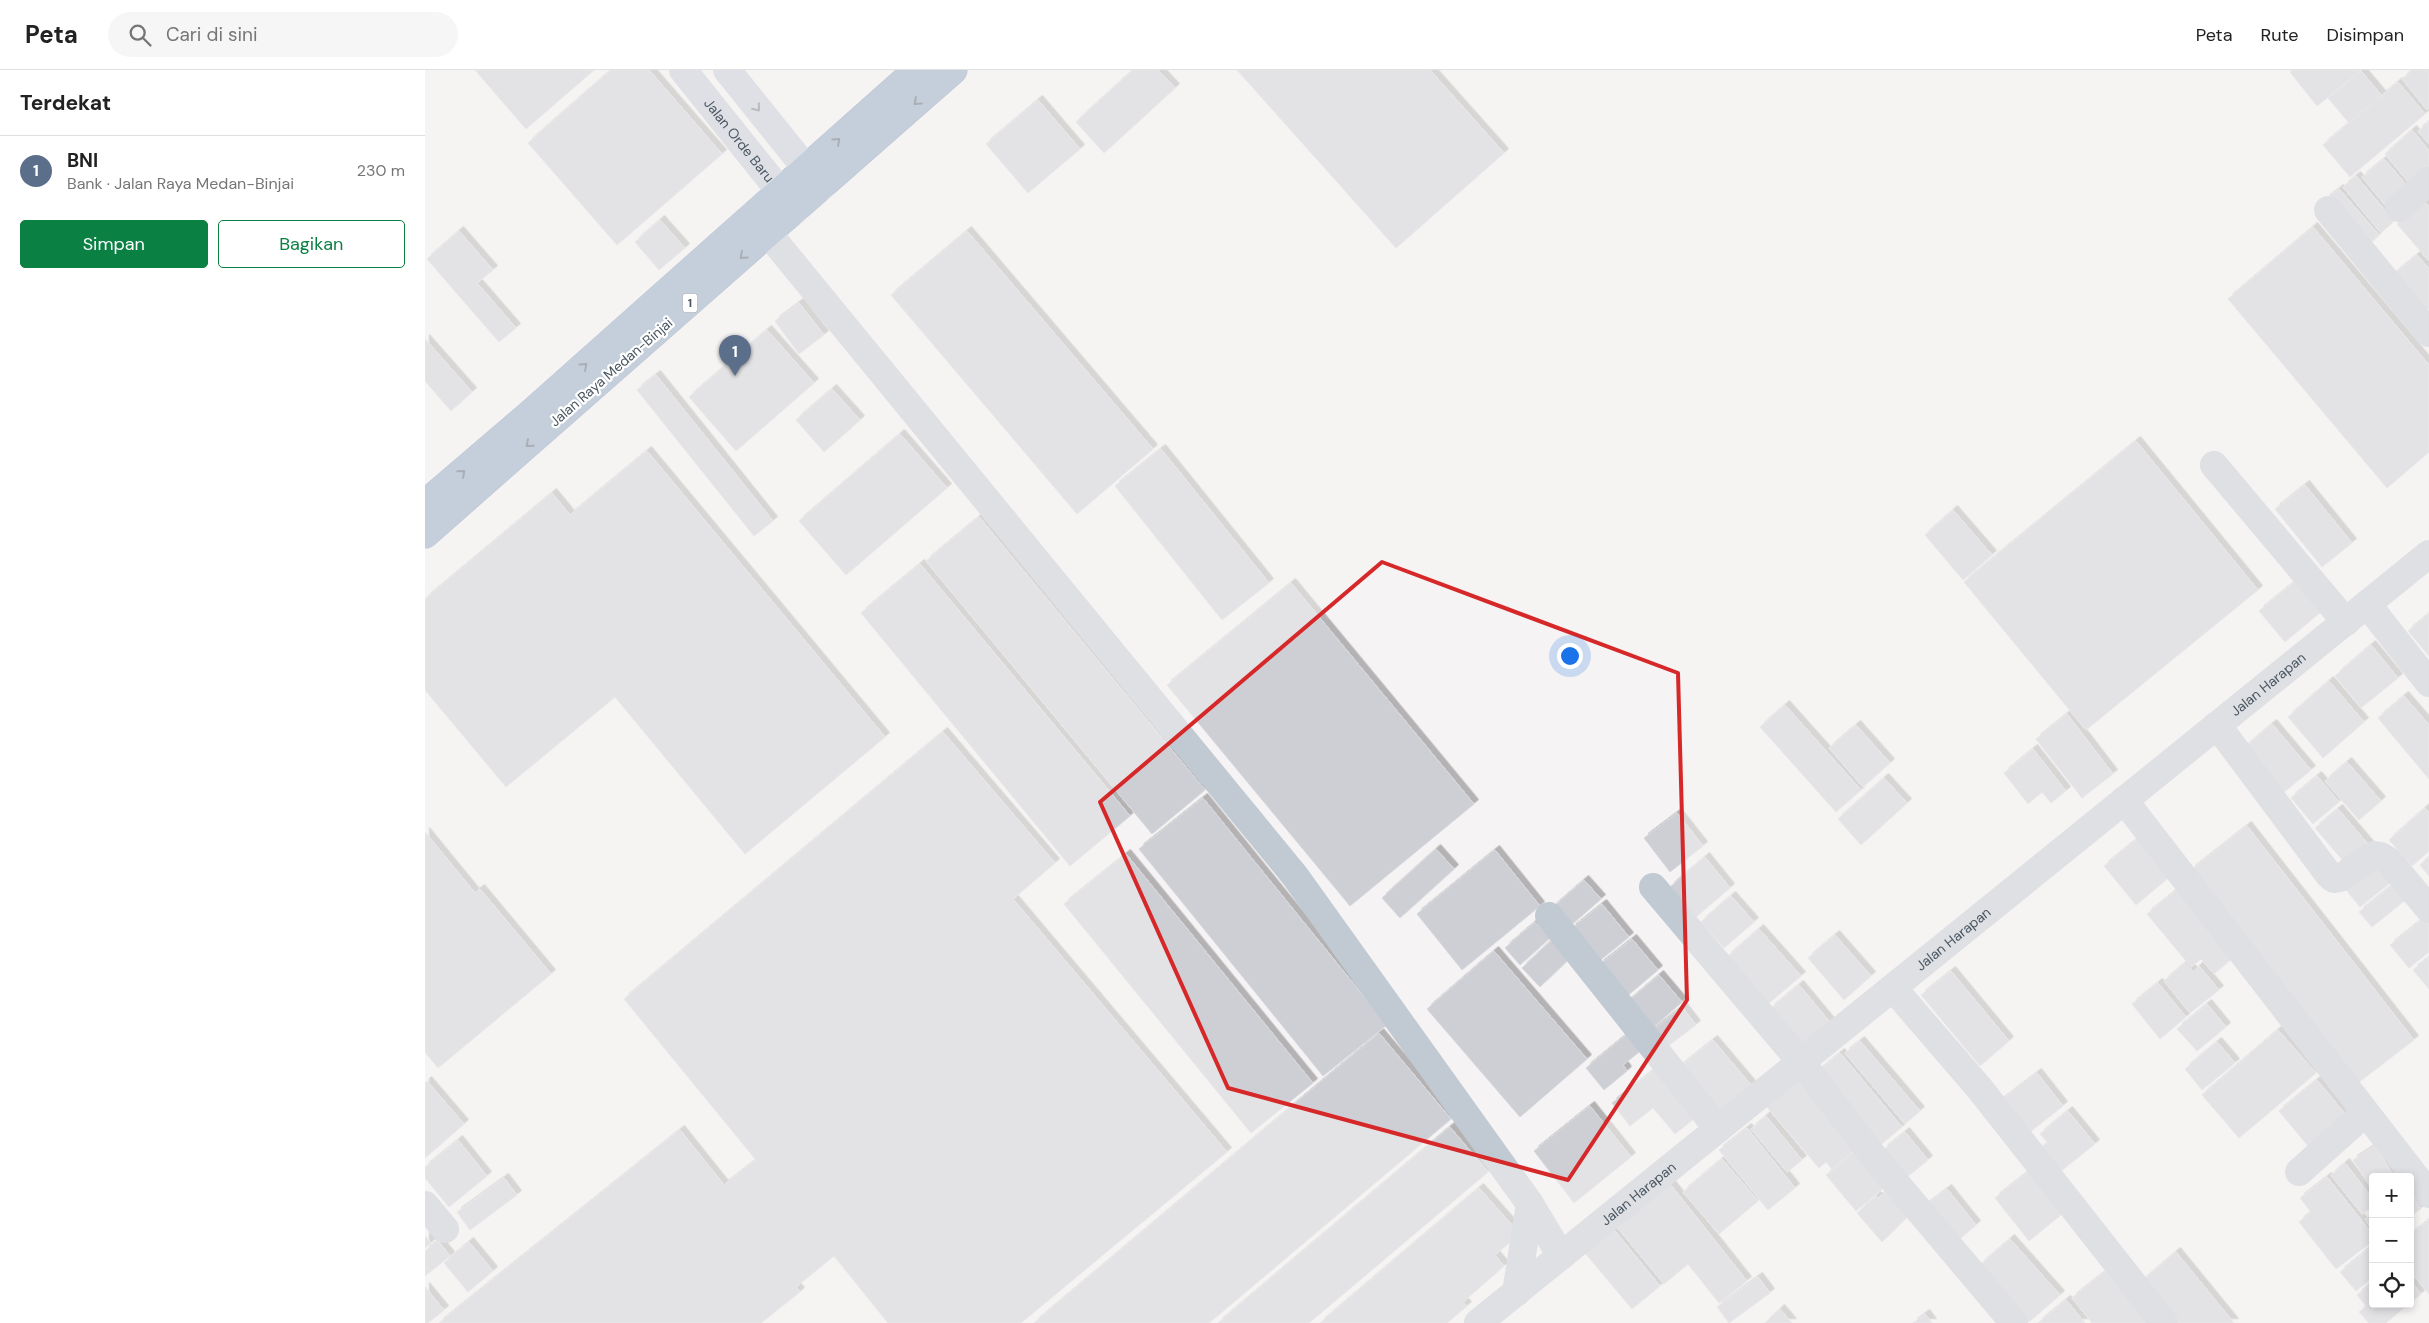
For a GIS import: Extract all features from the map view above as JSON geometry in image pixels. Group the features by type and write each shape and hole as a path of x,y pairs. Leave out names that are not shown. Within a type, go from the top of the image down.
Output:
{"highway":[{"name":"Jalan Raya Medan-Binjai","path":"813,178 917,70"},
{"name":"Jalan Raya Medan-Binjai","path":"425,534 813,178 953,70"},
{"name":"Jalan Raya Medan-Binjai","path":"425,504 528,416 761,224"}],"main road":[{"name":"Jalan Orde Baru","path":"683,70 788,200"},
{"path":"727,70 813,178"}],"street":[{"path":"2399,208 2429,181"},
{"path":"2328,210 2429,333"},
{"path":"761,224 1295,876 1530,1204 1561,1256"},
{"path":"2214,465 2346,622"},
{"name":"Jalan Harapan","path":"1478,1323 2429,554"},
{"path":"2367,604 2427,677"},
{"path":"2217,725 2329,875 2334,878 2340,878 2373,854 2381,856 2389,861 2429,909"},
{"path":"2124,800 2429,1194"},
{"path":"1653,887 1801,1062 1874,1157 2014,1323"},
{"path":"1549,916 1718,1129"},
{"path":"1893,988 1980,1089 2164,1323"},
{"path":"2299,1172 2365,1113"},
{"path":"1516,1292 1530,1204"},
{"path":"425,1206 445,1229"}],"highlighted area":[{"path":"1382,562 1678,673 1687,1000 1568,1180 1228,1088 1100,802"}],"building":[{"path":"475,70 594,70 526,129"},
{"path":"611,70 649,70 722,154 617,245 528,143"},
{"path":"1133,70 1158,70 1175,88 1104,153 1076,122"},
{"path":"1237,70 1430,70 1504,153 1396,248"},
{"path":"2293,70 2362,70 2317,106 2290,72"},
{"path":"2412,70 2429,70 2429,108 2427,110 2402,79"},
{"path":"2361,71 2382,96 2349,123 2328,98"},
{"path":"2398,82 2425,114 2350,177 2323,145"},
{"path":"1038,100 1080,149 1028,193 986,144"},
{"path":"2429,122 2429,144 2418,131"},
{"path":"2412,130 2429,151 2429,167 2410,184 2385,154"},
{"path":"2384,159 2408,187 2386,206 2362,177"},
{"path":"2356,176 2394,221 2381,233 2343,187"},
{"path":"2339,189 2379,235 2366,247 2325,200"},
{"path":"2423,200 2429,207 2429,261 2397,224"},
{"path":"660,220 685,248 659,270 635,242"},
{"path":"2313,227 2429,365 2429,452 2387,488 2228,299"},
{"path":"459,231 493,270 477,283 516,328 499,342 427,259"},
{"path":"967,231 1153,449 1077,514 891,295"},
{"path":"2417,255 2429,269 2429,308 2419,317 2388,279"},
{"path":"799,303 824,335 799,354 775,321"},
{"path":"767,330 814,383 736,451 689,397"},
{"path":"425,339 472,392 451,411 425,381"},
{"path":"656,375 773,521 754,536 637,390"},
{"path":"832,389 860,420 824,452 796,420"},
{"path":"900,434 947,488 846,575 799,521"},
{"path":"2136,441 2258,590 2086,730 1964,582"},
{"path":"1161,449 1269,583 1222,620 1115,486"},
{"path":"647,451 885,737 745,854 615,697 506,787 425,690 425,599 552,493 570,515"},
{"path":"2305,485 2352,543 2322,567 2275,509"},
{"path":"1953,510 1992,555 1963,580 1925,535"},
{"path":"979,517 1205,790 1152,834 926,561"},
{"path":"920,564 1130,816 1070,866 861,613"},
{"path":"2297,580 2322,611 2285,642 2259,611"},
{"path":"1291,583 1474,804 1350,906 1167,685"},
{"path":"2429,614 2429,656 2408,631"},
{"path":"2371,645 2398,678 2361,708 2335,676"},
{"path":"2329,681 2364,722 2323,758 2288,717"},
{"path":"2404,696 2429,725 2429,779 2378,718"},
{"path":"1785,705 1861,790 1836,812 1760,727"},
{"path":"2067,714 2113,774 2082,798 2036,739"},
{"path":"2272,724 2311,770 2283,793 2244,748"},
{"path":"1856,725 1890,763 1863,787 1829,748"},
{"path":"943,732 1055,863 1013,899 1227,1152 1021,1323 888,1323 834,1256 796,1287 800,1292 761,1323 439,1323 680,1130 724,1185 756,1160 624,999"},
{"path":"2033,749 2066,791 2051,803 2042,792 2028,804 2004,773"},
{"path":"2347,762 2381,801 2359,820 2325,781"},
{"path":"2317,776 2339,802 2313,824 2291,798"},
{"path":"1884,778 1907,803 1861,845 1838,819"},
{"path":"1203,798 1387,1025 1323,1076 1139,849"},
{"path":"2425,808 2429,812 2429,851 2412,866 2389,840"},
{"path":"2338,809 2373,850 2350,869 2315,828"},
{"path":"1677,813 1703,846 1670,872 1644,838"},
{"path":"2247,826 2414,1040 2358,1083 2191,870"},
{"path":"425,832 475,893 480,889 551,974 438,1068 425,1052"},
{"path":"2141,836 2173,874 2136,905 2104,866"},
{"path":"1436,849 1454,869 1400,918 1382,898"},
{"path":"1495,850 1540,906 1462,970 1417,914"},
{"path":"1126,854 1313,1083 1251,1133 1064,904"},
{"path":"1705,857 1730,888 1696,917 1670,887"},
{"path":"2429,857 2429,876 2420,865"},
{"path":"2382,862 2395,879 2360,907 2346,890"},
{"path":"1584,880 1601,899 1569,927 1552,908"},
{"path":"2395,883 2408,898 2372,927 2359,912"},
{"path":"2184,884 2240,952 2214,974 2201,959 2191,967 2147,914"},
{"path":"1731,896 1754,922 1724,948 1701,922"},
{"path":"1602,904 1629,937 1598,962 1571,929"},
{"path":"2424,918 2429,924 2429,952 2409,968 2390,945"},
{"path":"1535,922 1550,938 1520,965 1505,948"},
{"path":"1759,929 1801,976 1768,1004 1727,957"},
{"path":"1835,935 1871,976 1844,1000 1808,958"},
{"path":"1554,938 1571,957 1540,987 1522,968"},
{"path":"1632,939 1658,970 1626,997 1599,965"},
{"path":"1494,951 1587,1059 1520,1117 1427,1009"},
{"path":"2429,957 2429,989 2413,970"},
{"path":"2185,963 2193,972 2199,966 2219,990 2190,1013 2164,981"},
{"path":"1951,971 2009,1041 1980,1066 1921,995"},
{"path":"1659,975 1682,1002 1648,1032 1624,1005"},
{"path":"2158,983 2186,1017 2160,1039 2132,1004"},
{"path":"1799,985 1834,1027 1804,1050 1770,1009"},
{"path":"2207,1004 2226,1027 2197,1051 2177,1029"},
{"path":"1682,1007 1696,1025 1663,1050 1649,1033"},
{"path":"2278,1030 2316,1073 2239,1138 2202,1095"},
{"path":"1631,1031 1644,1048 1623,1065 1627,1071 1604,1090 1586,1068"},
{"path":"1379,1033 1451,1119 1209,1323 1034,1323"},
{"path":"1713,1040 1751,1085 1715,1115 1677,1069"},
{"path":"1860,1041 1920,1111 1905,1124 1845,1053"},
{"path":"2217,1042 2235,1063 2202,1090 2185,1069"},
{"path":"1840,1053 1902,1127 1879,1146 1817,1072"},
{"path":"1659,1066 1699,1115 1675,1134 1653,1108 1630,1126 1612,1103"},
{"path":"2037,1073 2063,1106 2025,1136 1999,1102"},
{"path":"1803,1075 1862,1144 1832,1169 1826,1162 1819,1168 1766,1106"},
{"path":"2317,1080 2351,1121 2313,1152 2279,1111"},
{"path":"427,1081 464,1124 425,1158 425,1083"},
{"path":"1590,1106 1631,1157 1574,1203 1534,1151"},
{"path":"2068,1111 2095,1144 2056,1175 2037,1152 2048,1143 2040,1134"},
{"path":"1766,1116 1802,1160 1787,1172 1751,1129"},
{"path":"1450,1127 1488,1172 1309,1323 1218,1323"},
{"path":"1747,1128 1795,1188 1768,1210 1719,1150"},
{"path":"1905,1132 1928,1160 1906,1178 1883,1150"},
{"path":"458,1140 487,1176 449,1207 425,1178 425,1167"},
{"path":"2375,1146 2392,1173 2369,1173 2369,1185 2353,1160"},
{"path":"1857,1149 1887,1185 1856,1211 1826,1175"},
{"path":"1722,1159 1758,1201 1719,1234 1683,1192"},
{"path":"2345,1163 2369,1194 2369,1209 2362,1214 2331,1175"},
{"path":"2028,1172 2062,1214 2029,1241 1995,1198"},
{"path":"2327,1177 2369,1230 2369,1244 2336,1269 2299,1222 2311,1212 2300,1198"},
{"path":"504,1178 517,1195 470,1230 457,1212"},
{"path":"1670,1184 1747,1281 1719,1303 1688,1264 1664,1284 1617,1227"},
{"path":"1479,1188 1520,1234 1495,1255 1504,1266 1463,1302 1467,1306 1447,1323 1320,1323"},
{"path":"1890,1189 1911,1213 1882,1242 1857,1213 1876,1196 1878,1198"},
{"path":"1947,1189 1976,1225 1955,1243 1925,1206"},
{"path":"2414,1198 2421,1209 2414,1213"},
{"path":"2369,1216 2369,1225 2365,1219"},
{"path":"2429,1220 2429,1294 2414,1276 2414,1232"},
{"path":"1614,1230 1660,1286 1632,1309 1585,1253"},
{"path":"425,1236 431,1243 425,1248"},
{"path":"2010,1239 2060,1295 2029,1322 1980,1265"},
{"path":"438,1241 450,1256 425,1276 425,1251"},
{"path":"469,1242 493,1271 468,1292 444,1263"},
{"path":"2369,1248 2369,1280 2356,1291 2340,1272"},
{"path":"2176,1252 2234,1323 2176,1323 2142,1281"},
{"path":"2106,1271 2148,1323 2092,1323 2072,1298"},
{"path":"1758,1277 1770,1293 1729,1323 1717,1307"},
{"path":"2369,1285 2369,1308 2403,1308 2386,1323 2369,1323 2359,1312 2366,1306 2357,1295"},
{"path":"2414,1285 2421,1294 2414,1300"},
{"path":"425,1287 444,1310 428,1323 425,1323"},
{"path":"2066,1300 2085,1323 2038,1323"},
{"path":"1780,1309 1792,1323 1765,1323"},
{"path":"1925,1314 1932,1323 1913,1323"}],"place":[{"name":"BNI","path":"735,376"}]}
